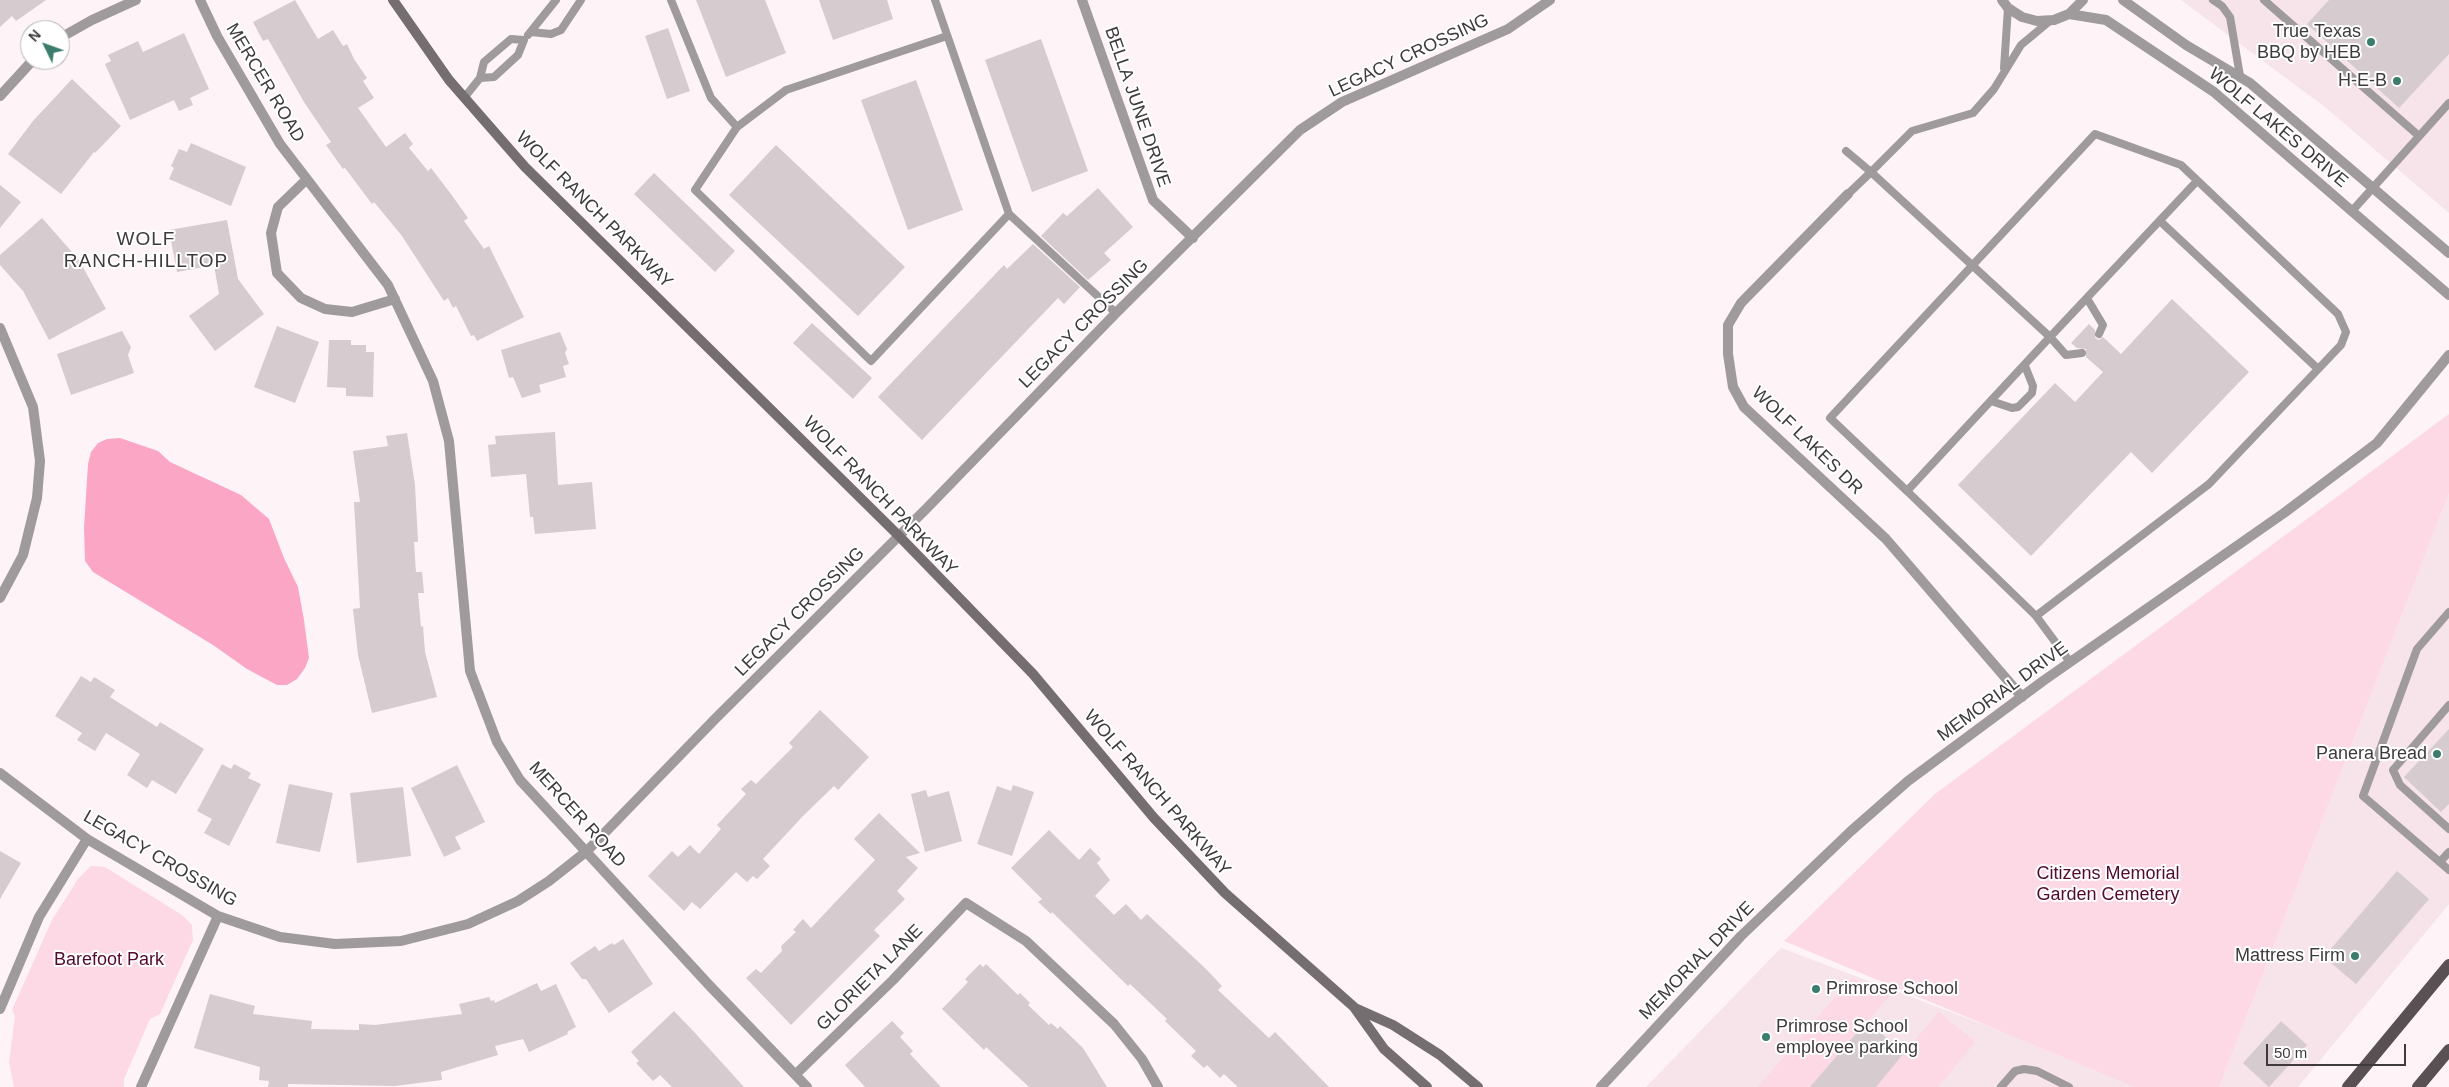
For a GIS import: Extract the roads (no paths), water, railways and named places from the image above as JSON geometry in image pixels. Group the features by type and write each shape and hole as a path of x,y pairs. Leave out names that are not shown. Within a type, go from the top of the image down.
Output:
{"main road":[{"path":"2348,1087 2449,965"},
{"path":"2418,1087 2449,1050"}],"street":[{"path":"70,32 136,0"},
{"name":"MERCER ROAD","path":"200,0 217,36 280,144 388,285 433,381 449,441 470,672 497,742 520,780 708,985 807,1087"},
{"name":"WOLF RANCH PARKWAY","path":"393,0 449,80 525,167 899,536 1033,674 1154,818 1225,893 1354,1008 1384,1049 1427,1087"},
{"name":"BELLA JUNE DRIVE","path":"1082,0 1152,200 1193,238"},
{"name":"LEGACY CROSSING","path":"0,773 88,839 218,916 280,938 335,944 401,941 468,924 518,901 549,881 587,851 899,536 1116,313 1300,130 1335,107 1379,85 1508,29 1550,0"},
{"path":"2005,4 2022,17 2037,21 2051,20 2069,14 2083,0"},
{"name":"WOLF LAKES DRIVE","path":"2123,0 2186,45 2240,76 2449,253"},
{"name":"WOLF LAKES DRIVE","path":"2069,14 2106,20 2214,92 2449,295"},
{"path":"0,96 24,70"},
{"path":"307,179 278,207 270,233 277,273 301,298 325,309 352,312 396,299"},
{"name":"WOLF LAKES DR","path":"1848,194 1741,303 1728,325 1728,354 1733,387 1744,407 1886,539 2022,697"},
{"path":"0,328 33,406 40,461 37,498 23,554 0,598"},
{"name":"MEMORIAL DRIVE","path":"1601,1087 1740,936 1851,831 1908,782 2022,697 2284,514 2377,443 2449,355"},
{"path":"0,1009 39,917 88,839"},
{"name":"GLORIETA LANE","path":"796,1074 893,980 966,903 1026,941 1114,1024 1142,1059 1158,1087"},
{"path":"141,1087 218,916"},
{"name":"WOLF RANCH PARKWAY","path":"1354,1008 1392,1025 1432,1050 1478,1087"}],"lane":[{"path":"480,78 494,77 518,56 524,40 556,0"},
{"path":"531,32 551,34 561,30 581,0"},
{"path":"671,0 711,98 736,128"},
{"path":"934,0 1009,214 1116,313"},
{"path":"2213,0 2222,6 2230,17 2240,76"},
{"path":"2264,0 2419,136"},
{"path":"2004,70 2005,4"},
{"path":"1848,194 1912,131 1973,113 1994,88 2021,45 2051,20"},
{"path":"947,36 786,90 736,128 695,190 871,361 1009,214"},
{"path":"464,98 480,78 484,62 511,39 524,40"},
{"path":"2352,211 2449,103"},
{"path":"2036,616 2209,484 2317,368 2341,345 2346,332 2338,314 2181,165 2095,134 1830,418 2036,616 2070,662"},
{"path":"1846,151 1871,172 2066,355 2082,353"},
{"path":"1907,491 2197,182"},
{"path":"2160,221 2317,368"},
{"path":"2088,300 2103,325 2099,334"},
{"path":"1991,401 2012,408 2018,407 2032,393 2033,386 2025,366"},
{"path":"2449,612 2417,649 2363,796 2449,870"},
{"path":"2449,704 2393,770 2400,786 2449,829"},
{"path":"2440,862 2449,852"},
{"path":"2001,1087 2015,1071 2024,1069 2037,1071 2069,1087"}],"place":[{"name":"True Texas BBQ by HEB","path":"2371,42"},
{"name":"H-E-B","path":"2397,81"},
{"name":"Panera Bread","path":"2437,754"},
{"name":"Mattress Firm","path":"2355,956"},
{"name":"Primrose School","path":"1816,989"},
{"name":"Primrose School employee parking","path":"1766,1037"}],"district":[{"name":"WOLF RANCH-HILLTOP","path":"146,251"}],"park label":[{"name":"Citizens Memorial Garden Cemetery","path":"2108,884"},
{"name":"Barefoot Park","path":"109,960"}]}
